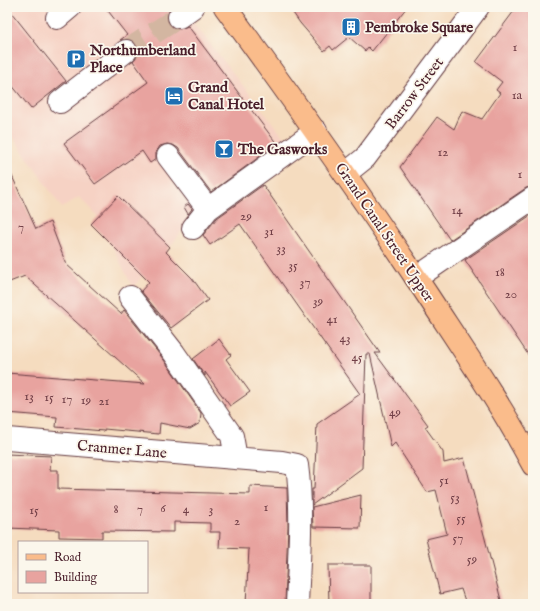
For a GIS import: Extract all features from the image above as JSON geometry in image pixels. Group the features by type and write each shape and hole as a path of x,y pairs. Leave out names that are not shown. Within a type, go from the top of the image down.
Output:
{"main road":[{"name":"Grand Canal Street Upper","path":"225,7 316,131 416,278 475,367 533,465"}],"street":[{"name":"Barrow Street","path":"345,174 365,158 478,7"},
{"path":"60,102 126,51"},
{"path":"192,228 208,208 316,131"},
{"path":"168,156 208,208"},
{"path":"416,278 533,198"},
{"path":"130,297 174,353 232,436 236,458"},
{"name":"Cranmer Lane","path":"7,440 236,458 297,465 299,479 300,546 298,604"}],"shaded area":[{"path":"7,7 181,7 286,140 208,195 170,247 143,275 133,288 98,217 79,197 62,208 11,134 7,135"}],"building":[{"path":"7,7 66,81 31,109 7,79"},
{"name":"Grand Canal Hotel","path":"105,7 168,7 170,9 167,18 169,25 173,28 180,29 188,26 277,144 211,192 178,148 167,144 160,146 156,152 156,159 150,163 142,151 95,184 64,143 148,82 133,61 138,55 136,44 130,39 120,40 127,35"},
{"name":"Pembroke Square","path":"289,7 407,7 372,51 368,47 365,51 349,37 333,50 330,46 324,51 300,23"},
{"path":"517,7 533,7 533,186 526,188 450,240 400,167 437,117 454,129 462,111 482,119 500,93 496,90 502,82 476,62"},
{"path":"7,165 36,229 50,222 66,264 121,314 124,310 164,360 201,413 200,423 190,429 160,423 159,434 104,429 104,431 56,427 57,417 7,413 7,373 145,384 25,276 7,283"},
{"path":"263,185 380,353 375,353 428,425 425,427 443,452 444,463 464,458 502,604 466,604 461,589 440,594 426,539 447,534 436,490 427,492 395,443 391,447 370,354 366,354 362,468 312,505 317,424 360,394 240,224 210,245 203,235 217,218"},
{"path":"118,196 170,247 166,252 192,278 208,300 171,328 141,291 149,282 91,224"},
{"path":"188,204 192,209 188,214 184,207"},
{"path":"531,215 533,218 533,362 465,260"},
{"path":"219,339 231,355 226,359 250,392 230,406 205,372 205,376 193,359"},
{"path":"7,454 51,456 50,470 58,470 58,489 250,494 250,486 287,488 288,526 285,604 246,604 249,549 219,548 220,532 210,532 210,523 174,522 174,532 102,531 102,538 59,537 59,530 7,528"},
{"path":"361,495 360,528 313,527 312,507"},
{"path":"328,565 371,565 371,604 329,604"}],"tunnel":[{"path":"126,51 179,17"}],"place":[{"name":"Pembroke Square","path":"351,27"},
{"name":"Northumberland Place","path":"76,59"},
{"name":"Grand Canal Hotel","path":"174,96"},
{"name":"The Gasworks","path":"224,149"}]}
